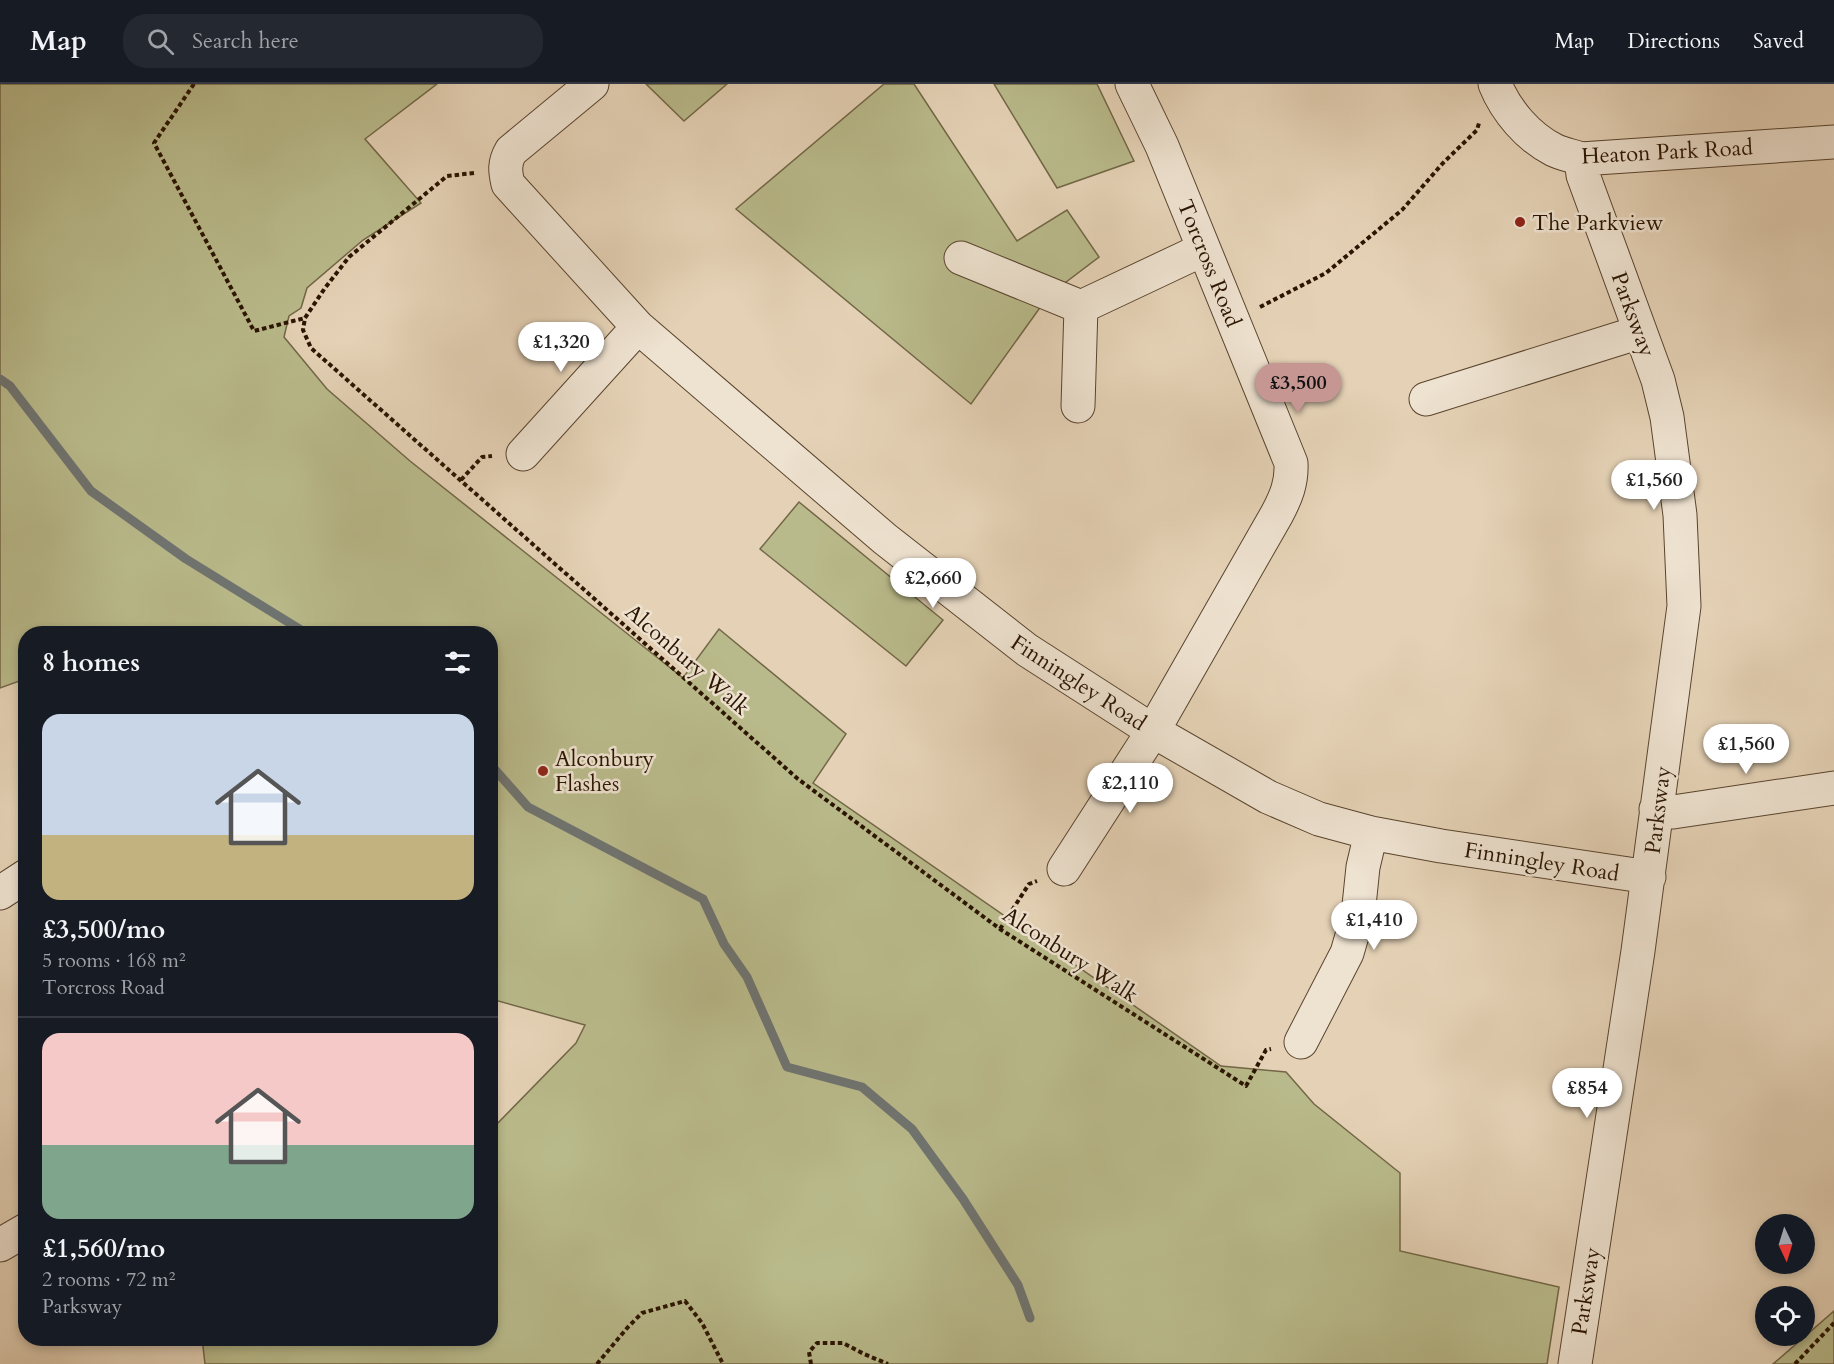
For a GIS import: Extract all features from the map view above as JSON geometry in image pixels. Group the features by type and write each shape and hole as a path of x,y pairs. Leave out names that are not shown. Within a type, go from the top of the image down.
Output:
{"street":[{"path":"505,171 506,159 511,151 592,84"},
{"name":"Torcross Road","path":"1064,869 1153,731 1277,514 1290,486 1291,464 1162,146 1132,84"},
{"name":"Heaton Park Road","path":"1495,84 1512,114 1530,133 1554,150 1581,159 1834,142"},
{"name":"Parksway","path":"1575,1364 1649,877 1684,606 1680,515 1667,417 1658,380 1582,175 1581,159"},
{"name":"Finningley Road","path":"505,171 508,184 638,327 885,539 1027,650 1153,731 1268,797 1319,819 1371,833 1441,846 1649,877"},
{"path":"961,258 1081,307 1204,249"},
{"path":"1078,405 1081,307"},
{"path":"523,454 638,327"},
{"path":"1426,399 1640,332"},
{"path":"1656,809 1672,812 1834,788"},
{"path":"1301,1042 1347,953 1358,915 1363,867 1371,833"},
{"path":"0,893 18,881"},
{"path":"0,1245 18,1235"}],"path":[{"path":"194,84 154,143 254,331 305,318 349,257 447,176 505,171"},
{"path":"1233,321 1326,273 1402,210 1443,163 1477,130 1480,118"},
{"name":"Alconbury Walk","path":"305,318 303,330 311,348 798,778 1000,929 1245,1086 1266,1050 1301,1042"},
{"path":"460,480 482,457 523,454"},
{"path":"1000,929 1029,884 1064,869"},
{"path":"597,1364 642,1313 685,1301 702,1323 723,1364"},
{"path":"1795,1364 1834,1323"},
{"path":"811,1364 809,1352 817,1344 843,1343 888,1364"}],"green space":[{"path":"0,84 437,84 365,139 421,203 363,240 307,288 301,308 289,316 284,337 327,389 410,461 683,678 719,629 846,734 813,783 1221,1066 1286,1072 1314,1104 1400,1173 1400,1251 1559,1287 1547,1364 205,1364 203,1346 498,1346 498,1123 576,1043 585,1025 498,1001 498,626 18,626 18,682 0,688"},
{"path":"646,84 727,84 684,121"},
{"path":"884,84 914,84 1017,241 1067,210 1099,257 1049,295 971,404 736,209"},
{"path":"994,84 1097,84 1134,161 1057,188"},
{"path":"799,502 943,620 906,666 760,549"},
{"path":"1834,1311 1834,1364 1773,1364 1794,1346 1815,1346 1815,1328"}],"waterway":[{"path":"0,379 10,386 91,491 186,559 295,626"},
{"path":"498,773 528,807 703,899 724,944 747,977 787,1067 862,1087 912,1129 963,1199 1018,1285 1030,1318"}],"place":[{"name":"The Parkview","path":"1520,222"},
{"name":"Alconbury Flashes","path":"543,771"}]}
